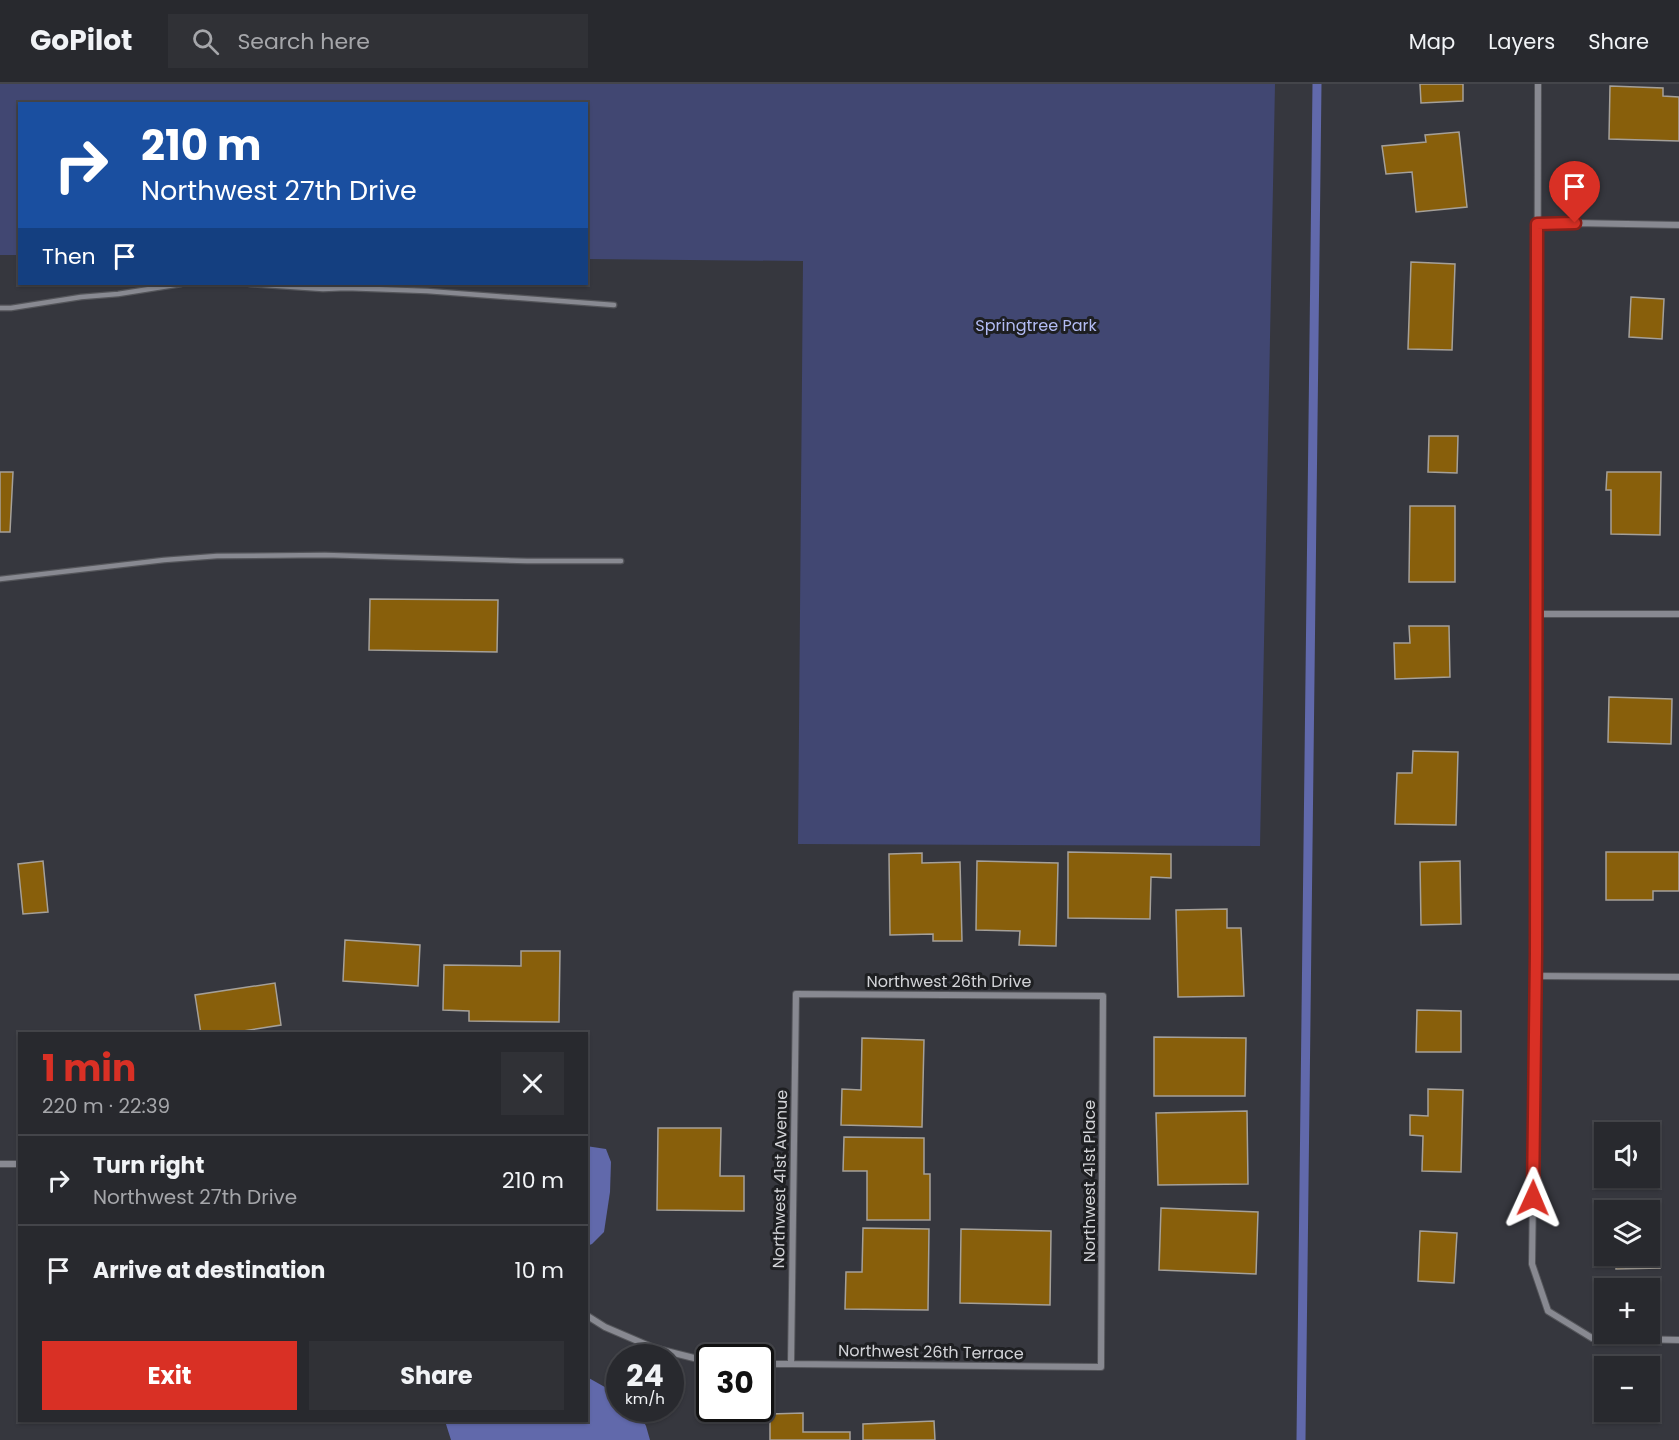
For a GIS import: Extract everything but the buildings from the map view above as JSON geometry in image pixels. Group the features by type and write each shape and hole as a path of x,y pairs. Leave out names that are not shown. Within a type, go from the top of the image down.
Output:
{"street":[{"path":"1538,84 1536,976 1532,1264 1548,1311 1592,1338 1679,1340"},
{"path":"1537,224 1679,225"},
{"path":"1537,614 1679,614"},
{"path":"1536,976 1679,977"},
{"name":"Northwest 26th Drive","path":"796,994 1103,996"},
{"name":"Northwest 41st Avenue","path":"791,1364 796,994"},
{"name":"Northwest 41st Place","path":"1101,1367 1103,996"},
{"path":"0,1164 18,1164"},
{"path":"588,1316 605,1327 654,1348 696,1358"},
{"name":"Northwest 26th Terrace","path":"774,1364 1101,1367"}],"lane":[{"path":"0,308 11,309 174,285"},
{"path":"265,285 323,289 427,291 614,305"},
{"path":"0,579 217,556 325,555 527,561 621,561"}],"green space":[{"name":"Springtree Park","path":"0,84 1275,84 1260,846 798,844 803,261 588,259 588,102 18,102 18,255 0,255"}],"shaded area":[{"path":"588,1146 606,1149 611,1162 610,1192 604,1232 588,1246"},
{"path":"588,1378 606,1388 606,1422 644,1422 650,1440 451,1440 445,1422 588,1422"}],"waterway":[{"path":"1301,1440 1317,84"}],"route":[{"path":"1533,1198 1536,953 1537,224 1575,223"}]}
